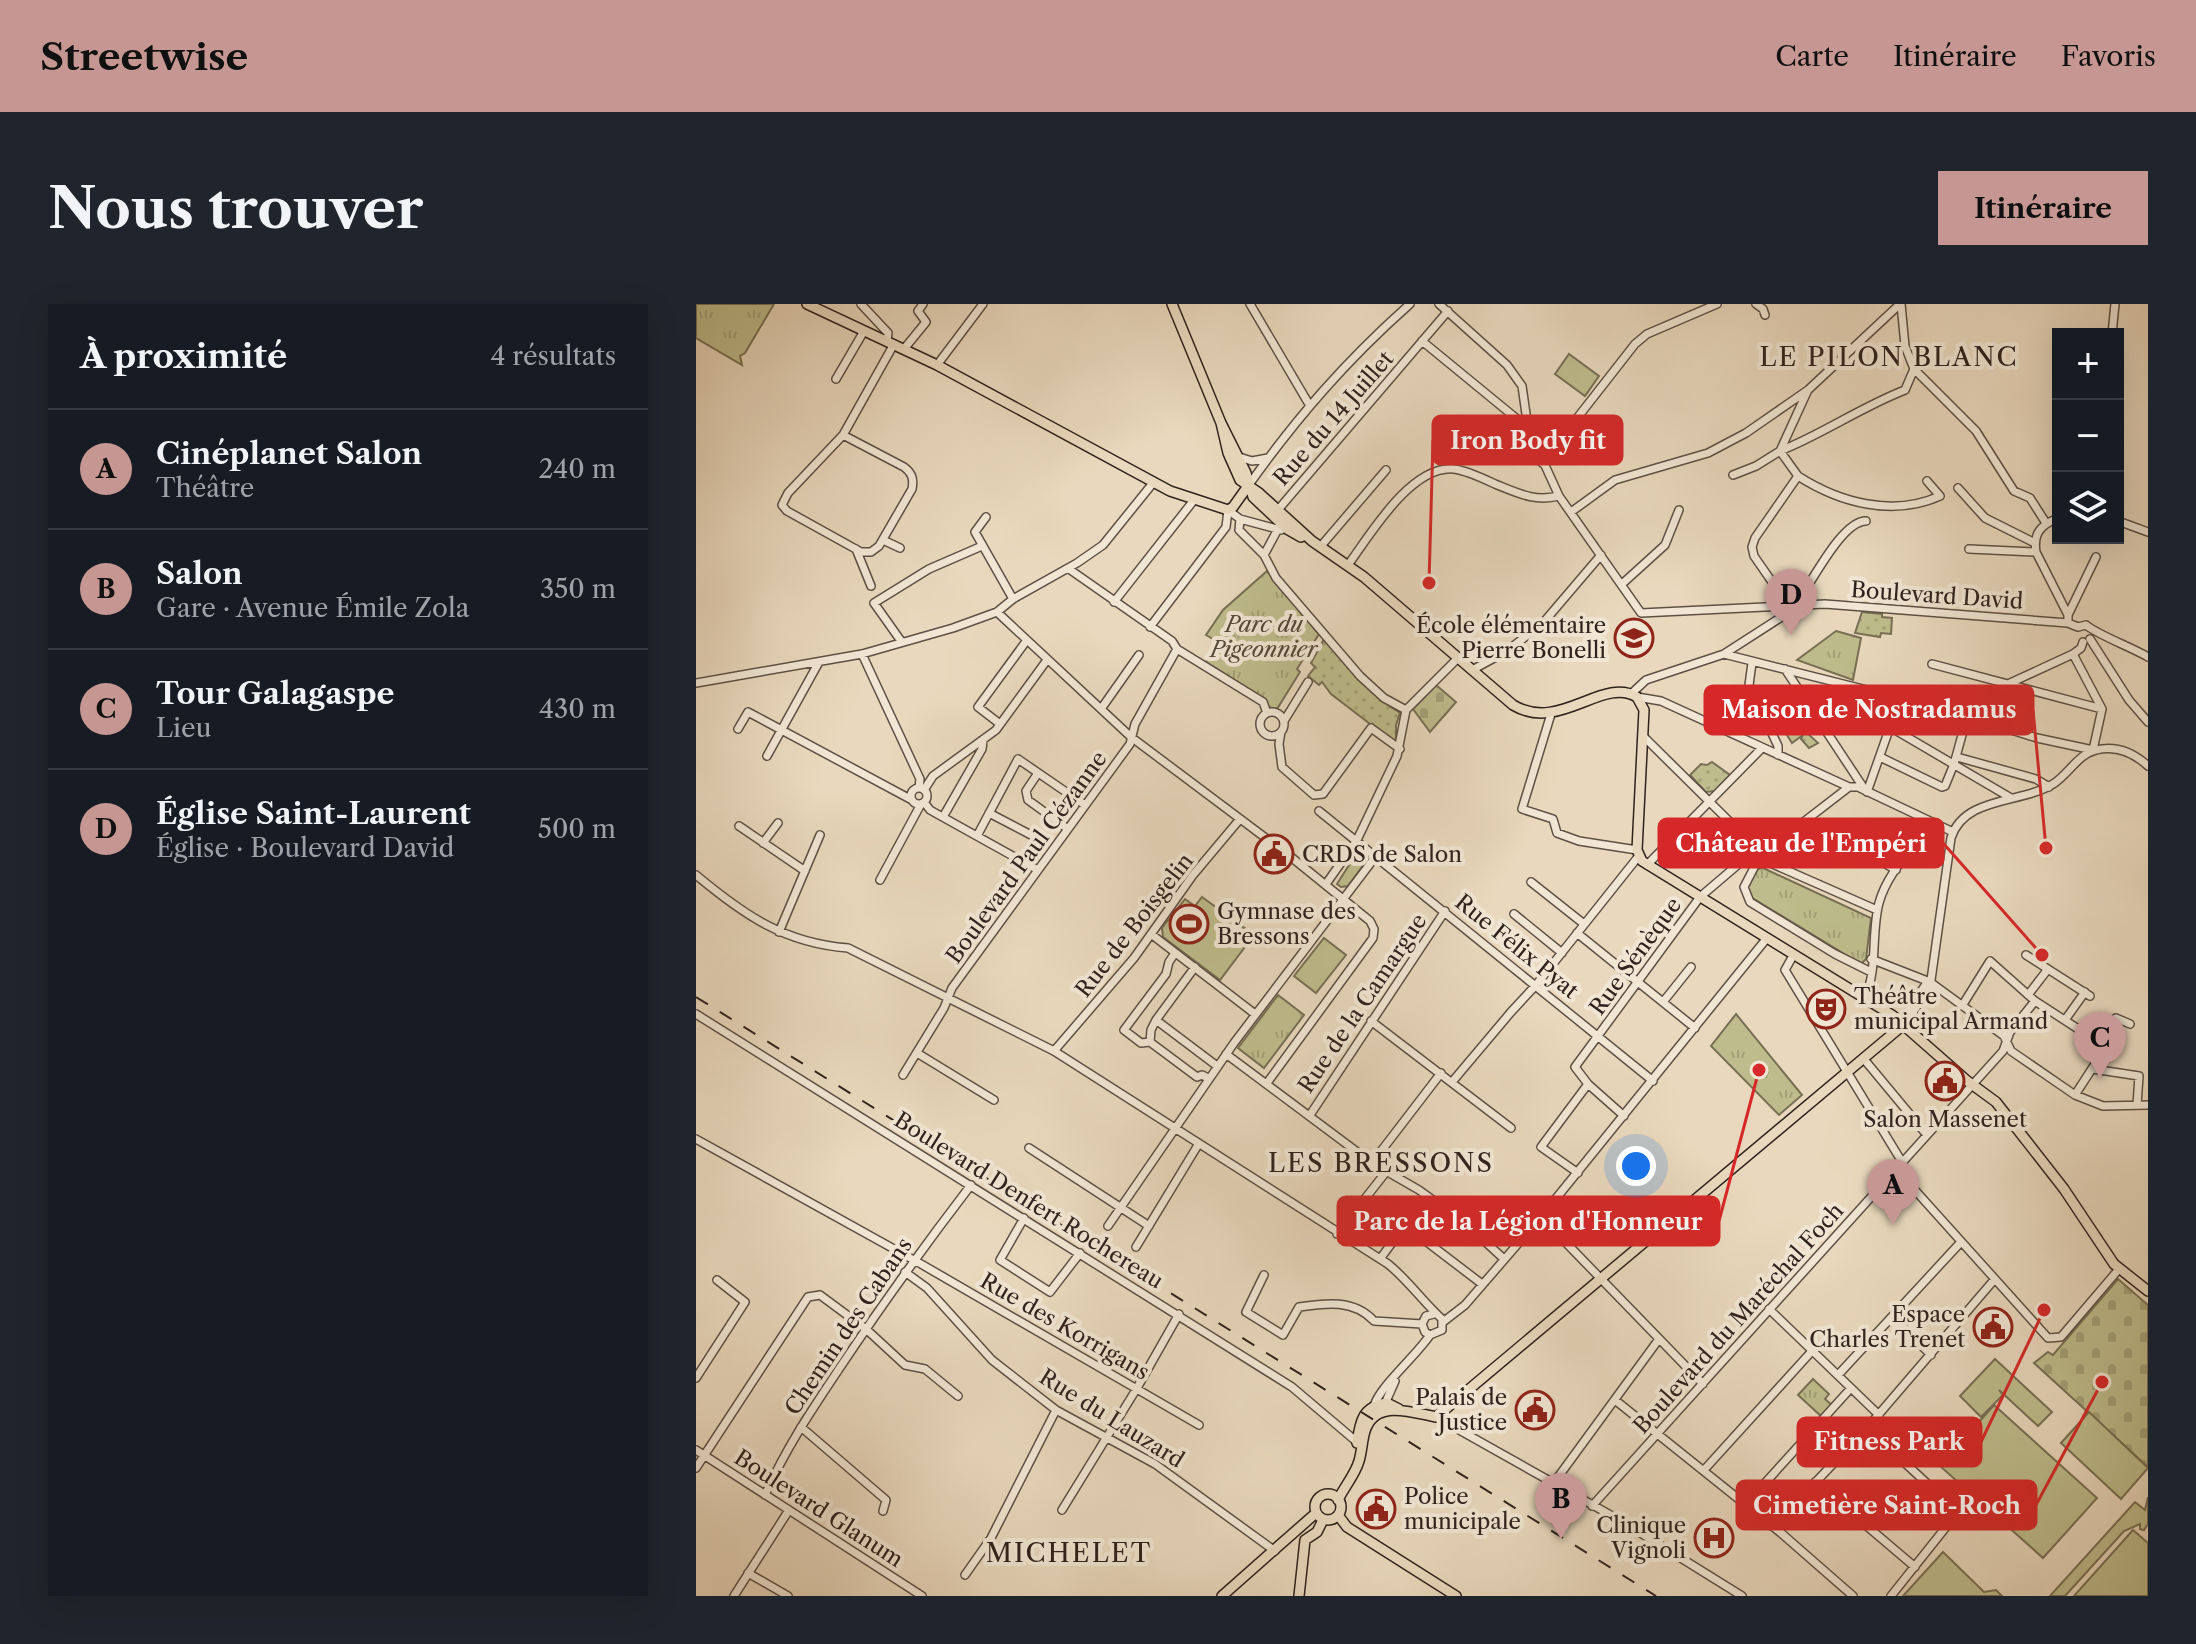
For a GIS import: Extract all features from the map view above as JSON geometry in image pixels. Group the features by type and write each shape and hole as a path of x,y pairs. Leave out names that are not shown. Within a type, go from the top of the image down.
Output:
{"main road":[{"path":"807,304 937,365 1153,483 1194,500 1228,510 1248,486"},
{"path":"1172,304 1221,423 1246,473 1253,497 1297,535 1316,544"},
{"path":"1221,423 1240,480 1316,544 1348,565 1520,710 1551,714 1610,694 1624,692 1634,696 1644,710 1638,854 1647,865 1892,1015 1996,1102 2064,1189 2119,1269 2148,1291"},
{"path":"1374,1410 1436,1417 1902,1026"},
{"path":"1320,1516 1331,1520 1338,1515 1340,1510 1335,1497 1348,1472 1359,1439 1362,1416 1387,1403 1404,1411"},
{"path":"1299,1596 1305,1540 1317,1532 1320,1516 1316,1501 1323,1495 1335,1497"},
{"path":"1338,1515 1347,1527 1443,1593 1456,1596"},
{"path":"1222,1596 1320,1516"}],"street":[{"path":"861,304 895,344"},
{"path":"843,435 910,472 913,481 912,489 883,540 871,552 856,549 787,511 782,505 788,493 843,435 895,344 926,322 918,311 923,304"},
{"path":"937,365 983,304"},
{"path":"1250,304 1310,406"},
{"path":"1248,486 1352,356 1411,304"},
{"path":"1439,304 1507,365 1522,386 1528,428 1542,463 1559,496 1622,584 1665,545 1679,510"},
{"path":"1542,463 1635,344 1647,334 1717,304"},
{"path":"1756,304 1765,315"},
{"path":"1900,304 1905,346 1914,369 1976,431 2014,491 2030,498 2046,523"},
{"path":"1571,512 1615,480 1708,453 1746,433 1808,390 1900,304"},
{"path":"2113,328 2115,304"},
{"name":"Rue du 14 Juillet","path":"1277,511 1448,311"},
{"path":"836,379 874,318"},
{"path":"1422,341 1528,428"},
{"path":"1733,475 1905,390 1914,369"},
{"path":"1780,451 1808,390"},
{"path":"1780,451 1798,476 1823,492 1864,504 1921,504 1940,496 1927,481"},
{"path":"1239,457 1252,461 1270,457"},
{"path":"1348,565 1405,491 1444,469 1465,471 1531,499 1559,496"},
{"path":"1316,544 1386,470"},
{"path":"1792,605 1754,556 1752,547 1798,476"},
{"path":"696,683 862,654 997,612 1013,599 1069,569 1103,545 1153,483"},
{"path":"1958,488 1985,518 2036,547"},
{"path":"1114,602 1194,500"},
{"path":"1228,510 1240,519 1297,535"},
{"path":"1150,627 1226,527 1228,510"},
{"path":"986,517 975,532 1013,599"},
{"path":"1240,519 1239,530 1264,555 1276,578 1360,676 1384,698 1406,710"},
{"path":"2052,520 2037,533 2036,547 2068,619"},
{"path":"1866,521 1853,524 1783,616 1724,654 1646,680 1634,696 1661,701 1953,832"},
{"path":"2124,523 2148,532"},
{"path":"1264,555 1278,529"},
{"path":"883,540 900,548"},
{"path":"901,641 874,603 929,569 982,546"},
{"path":"1969,549 2036,547"},
{"path":"856,549 871,586"},
{"path":"1472,670 1507,651 1543,623 1601,555"},
{"path":"2068,619 2096,557"},
{"path":"1069,569 1172,641 1177,649 1263,702 1267,713"},
{"name":"Boulevard David","path":"1622,584 1641,613 1650,614 1825,604 2068,619 2078,627 2086,625 2088,638 2097,631 2148,657"},
{"path":"997,612 1131,737 1326,884 1370,921 1374,929 1373,938 1267,1083"},
{"path":"2078,627 2075,635 2088,638 2129,700 2148,722"},
{"path":"2008,684 2073,654 2088,638"},
{"path":"998,727 978,707 1027,640"},
{"name":"Boulevard Paul Cézanne","path":"903,1075 944,1008 947,997 1130,744 1135,724 1177,649"},
{"path":"862,654 920,779 921,789 927,795 880,880"},
{"path":"1724,654 2093,750 2121,750 2136,755 2148,766"},
{"path":"1902,1026 1901,1022 1934,972 1953,832 1973,811 2049,787 2093,750 2102,709 2073,654"},
{"path":"1101,709 1139,655"},
{"path":"1326,884 1357,840 1400,749 1406,710 1458,658"},
{"path":"912,800 912,792 921,789 933,776 998,727 1047,660"},
{"path":"767,756 819,662"},
{"path":"1752,663 1749,685 1778,746 1778,755"},
{"path":"1932,664 2102,709"},
{"path":"1785,669 1867,792"},
{"path":"1308,682 1284,721 1279,744 1282,767 1314,795 1323,794 1371,728 1400,749"},
{"path":"1997,726 2008,684"},
{"path":"1867,792 1890,727 1892,712 1904,700"},
{"path":"738,729 748,712 922,803 1038,870"},
{"path":"1267,713 1275,713 1284,721"},
{"path":"1267,713 1260,723 1264,733 1275,736 1281,732"},
{"path":"1452,1082 1536,985 1638,854 1557,833 1553,819 1522,809 1551,714"},
{"path":"1880,757 1945,786 1956,760 1967,717"},
{"path":"1890,727 1916,743 1956,760 2036,779 2049,787"},
{"path":"1644,737 1710,802 1758,856 1877,910"},
{"path":"943,817 982,749 983,741"},
{"path":"1647,865 1762,748"},
{"path":"977,836 1018,759 1085,805"},
{"path":"1956,760 2011,798"},
{"path":"1038,773 1026,791 1028,800 1068,829"},
{"name":"Rue Sénèque","path":"1588,1084 1575,1067 1700,897 1741,862 1758,856 1849,787"},
{"name":"Rue Félix Pyat","path":"1319,811 1653,1081"},
{"path":"989,813 1033,836"},
{"name":"Rue de Boisgelin","path":"1054,1051 1134,958 1193,875 1240,819"},
{"path":"763,843 778,823"},
{"path":"1865,997 1871,972 1877,910 1884,887 1931,823"},
{"path":"739,826 805,871"},
{"path":"779,932 820,835"},
{"path":"1853,845 1896,870"},
{"path":"1108,1226 1208,1078 1376,856"},
{"path":"1758,856 1744,887 1750,902 1835,954 1871,972"},
{"path":"696,875 722,897 779,932 817,946 848,948 1054,1051 1403,1276 1421,1299 1427,1318 1423,1329 1434,1335"},
{"path":"1531,882 1584,924"},
{"name":"Rue de la Camargue","path":"1310,1115 1445,911"},
{"path":"1514,914 1562,953"},
{"path":"1577,933 1695,1028"},
{"path":"1151,934 1255,1014"},
{"path":"1374,1410 1378,1396 1442,1330 1443,1322 1465,1305 1541,1217 1767,938"},
{"path":"1175,953 1166,974 1124,1030 1141,1043 1150,1042 1197,1077 1202,1075 1208,1078"},
{"path":"1794,954 1785,970 1847,1071 1899,1166 2042,1334 2054,1339 2061,1337 2119,1269"},
{"path":"2026,955 2088,994 2065,1020"},
{"path":"1871,959 1930,982 2004,1036 2006,1045 2030,1065 2075,1095 2103,1106 2148,1105"},
{"path":"1962,1006 1990,961 2032,998 2106,1047 2075,1095"},
{"path":"1150,1042 1156,1020 1195,967"},
{"path":"1663,1002 1691,967"},
{"name":"Boulevard du Maréchal Foch","path":"1592,1506 2006,1045 2010,1032 2048,969"},
{"name":"Boulevard Denfert Rochereau","path":"696,1014 1179,1314 1292,1387 1359,1439"},
{"path":"2090,1036 2097,1025 2104,1026 2116,1018 2130,1024"},
{"path":"1156,1020 1217,1066"},
{"path":"1371,1021 1511,1128"},
{"path":"917,1053 994,1100"},
{"path":"1226,1054 1372,1163 1419,1190 1466,1224 1504,1259"},
{"path":"1863,1058 1927,1135"},
{"path":"2093,1069 2139,1076 2137,1105"},
{"path":"1372,1163 1441,1073"},
{"path":"1578,1173 1541,1147 1588,1084 1624,1116"},
{"name":"Rue des Korrigans","path":"696,1139 1199,1425"},
{"path":"1136,1247 1198,1145"},
{"path":"1029,1148 1149,1226"},
{"path":"1337,1234 1386,1172"},
{"name":"Chemin des Cabans","path":"765,1495 787,1448 866,1329 913,1260 971,1185"},
{"path":"1368,1197 1482,1284"},
{"path":"1541,1217 1703,1384"},
{"path":"1024,1218 1000,1260 1050,1292 1080,1253"},
{"path":"1380,1259 1405,1225"},
{"path":"1838,1375 1961,1242"},
{"name":"Rue du Lauzard","path":"905,1272 927,1288 992,1360 1056,1410 1155,1464 1275,1551"},
{"path":"1264,1275 1246,1312 1283,1335 1299,1307 1333,1302 1367,1313 1374,1321 1427,1318 1443,1322"},
{"path":"696,1378 745,1302 717,1280"},
{"path":"1773,1527 1879,1415 1994,1280"},
{"path":"696,1468 808,1297 820,1295 866,1329 905,1365 925,1369 958,1396"},
{"path":"1769,1309 1879,1415"},
{"path":"1062,1510 1179,1314"},
{"path":"1893,1317 1931,1355"},
{"path":"1553,1484 1659,1339"},
{"path":"1704,1470 1812,1351"},
{"path":"1387,1403 1398,1375"},
{"path":"1746,1504 1851,1388"},
{"path":"1615,1400 1746,1504 1853,1596"},
{"path":"965,1575 991,1538 1056,1410"},
{"path":"1436,1417 1742,1596"},
{"path":"801,1427 886,1500 883,1511"},
{"path":"1867,1428 1958,1512 1891,1596"},
{"name":"Boulevard Glanum","path":"696,1450 922,1596"},
{"path":"1815,1482 1915,1567"},
{"path":"734,1596 789,1510"},
{"path":"748,1573 788,1596"}],"green space":[{"path":"696,304 774,304 745,353 740,356 742,365 696,338"},
{"path":"1569,354 1599,376 1585,396 1555,374"},
{"name":"Parc du Pigeonnier","path":"1267,571 1319,634 1277,709 1268,707 1266,700 1206,662 1218,642 1206,635 1223,610"},
{"path":"1862,612 1892,618 1891,634 1881,633 1880,637 1855,633"},
{"path":"1836,631 1861,638 1853,680 1797,660"},
{"path":"1324,639 1369,688 1400,713 1396,740 1391,740 1331,694 1322,682 1319,685 1308,676 1315,667 1311,663"},
{"path":"1436,685 1456,702 1430,732 1413,709"},
{"path":"1724,689 1732,709 1752,700 1760,715 1737,732 1733,730 1739,724 1733,713 1727,720 1724,719 1722,725 1705,717 1707,691"},
{"path":"1808,708 1817,722 1806,732 1818,743 1809,748 1801,739 1803,735 1792,743 1780,724"},
{"path":"1712,762 1730,775 1715,791 1706,792 1690,775 1701,764"},
{"path":"1360,848 1367,853 1367,860 1348,886 1341,887 1337,884"},
{"path":"1763,868 1871,918 1866,959 1861,964 1749,896 1746,887 1758,869"},
{"path":"1202,897 1254,935 1220,980 1163,937 1162,928 1185,899 1195,906"},
{"path":"1324,938 1346,955 1316,993 1294,976"},
{"path":"1278,995 1304,1015 1264,1068 1238,1048"},
{"path":"1736,1014 1802,1095 1779,1115 1711,1046"},
{"path":"2118,1279 2148,1305 2148,1467 2034,1363 2048,1352 2053,1355"},
{"path":"1995,1359 2052,1412 2038,1426 1999,1390 2003,1395 1981,1417 1960,1396"},
{"path":"1813,1379 1829,1394 1825,1399 1833,1406 1822,1417 1798,1395"},
{"path":"1994,1405 2097,1498 2043,1558 1940,1466"},
{"path":"2089,1412 2148,1468 2121,1499 2061,1443"},
{"path":"2148,1497 2148,1524 2144,1530 2140,1529 2140,1524 2124,1531 2065,1596 2050,1596 2135,1502 2145,1510"},
{"path":"2133,1530 2148,1543 2148,1596 2074,1596"},
{"path":"1943,1552 1984,1592 1996,1590 2002,1596 1903,1596"}],"railway":[{"path":"696,997 1656,1596"}],"place":[{"name":"Iron Body fit","path":"1429,583"},
{"name":"Église Saint-Laurent","path":"1791,635"},
{"name":"École élémentaire Pierre Bonelli","path":"1634,638"},
{"name":"Maison de Nostradamus","path":"2046,848"},
{"name":"CRDS de Salon","path":"1274,854"},
{"name":"Gymnase des Bressons","path":"1189,924"},
{"name":"Château de l'Empéri","path":"2042,955"},
{"name":"Théâtre municipal Armand","path":"1826,1009"},
{"name":"Parc de la Légion d'Honneur","path":"1759,1070"},
{"name":"Tour Galagaspe","path":"2100,1078"},
{"name":"Salon Massenet","path":"1945,1081"},
{"name":"Cinéplanet Salon","path":"1893,1225"},
{"name":"Fitness Park","path":"2044,1310"},
{"name":"Espace Charles Trenet","path":"1993,1327"},
{"name":"Cimetière Saint-Roch","path":"2102,1382"},
{"name":"Palais de Justice","path":"1535,1410"},
{"name":"Police municipale","path":"1376,1509"},
{"name":"Clinique Vignoli","path":"1714,1538"},
{"name":"Salon","path":"1561,1539"}],"district":[{"name":"LE PILON BLANC","path":"1889,357"},
{"name":"LES BRESSONS","path":"1381,1163"},
{"name":"MICHELET","path":"1069,1553"}]}
